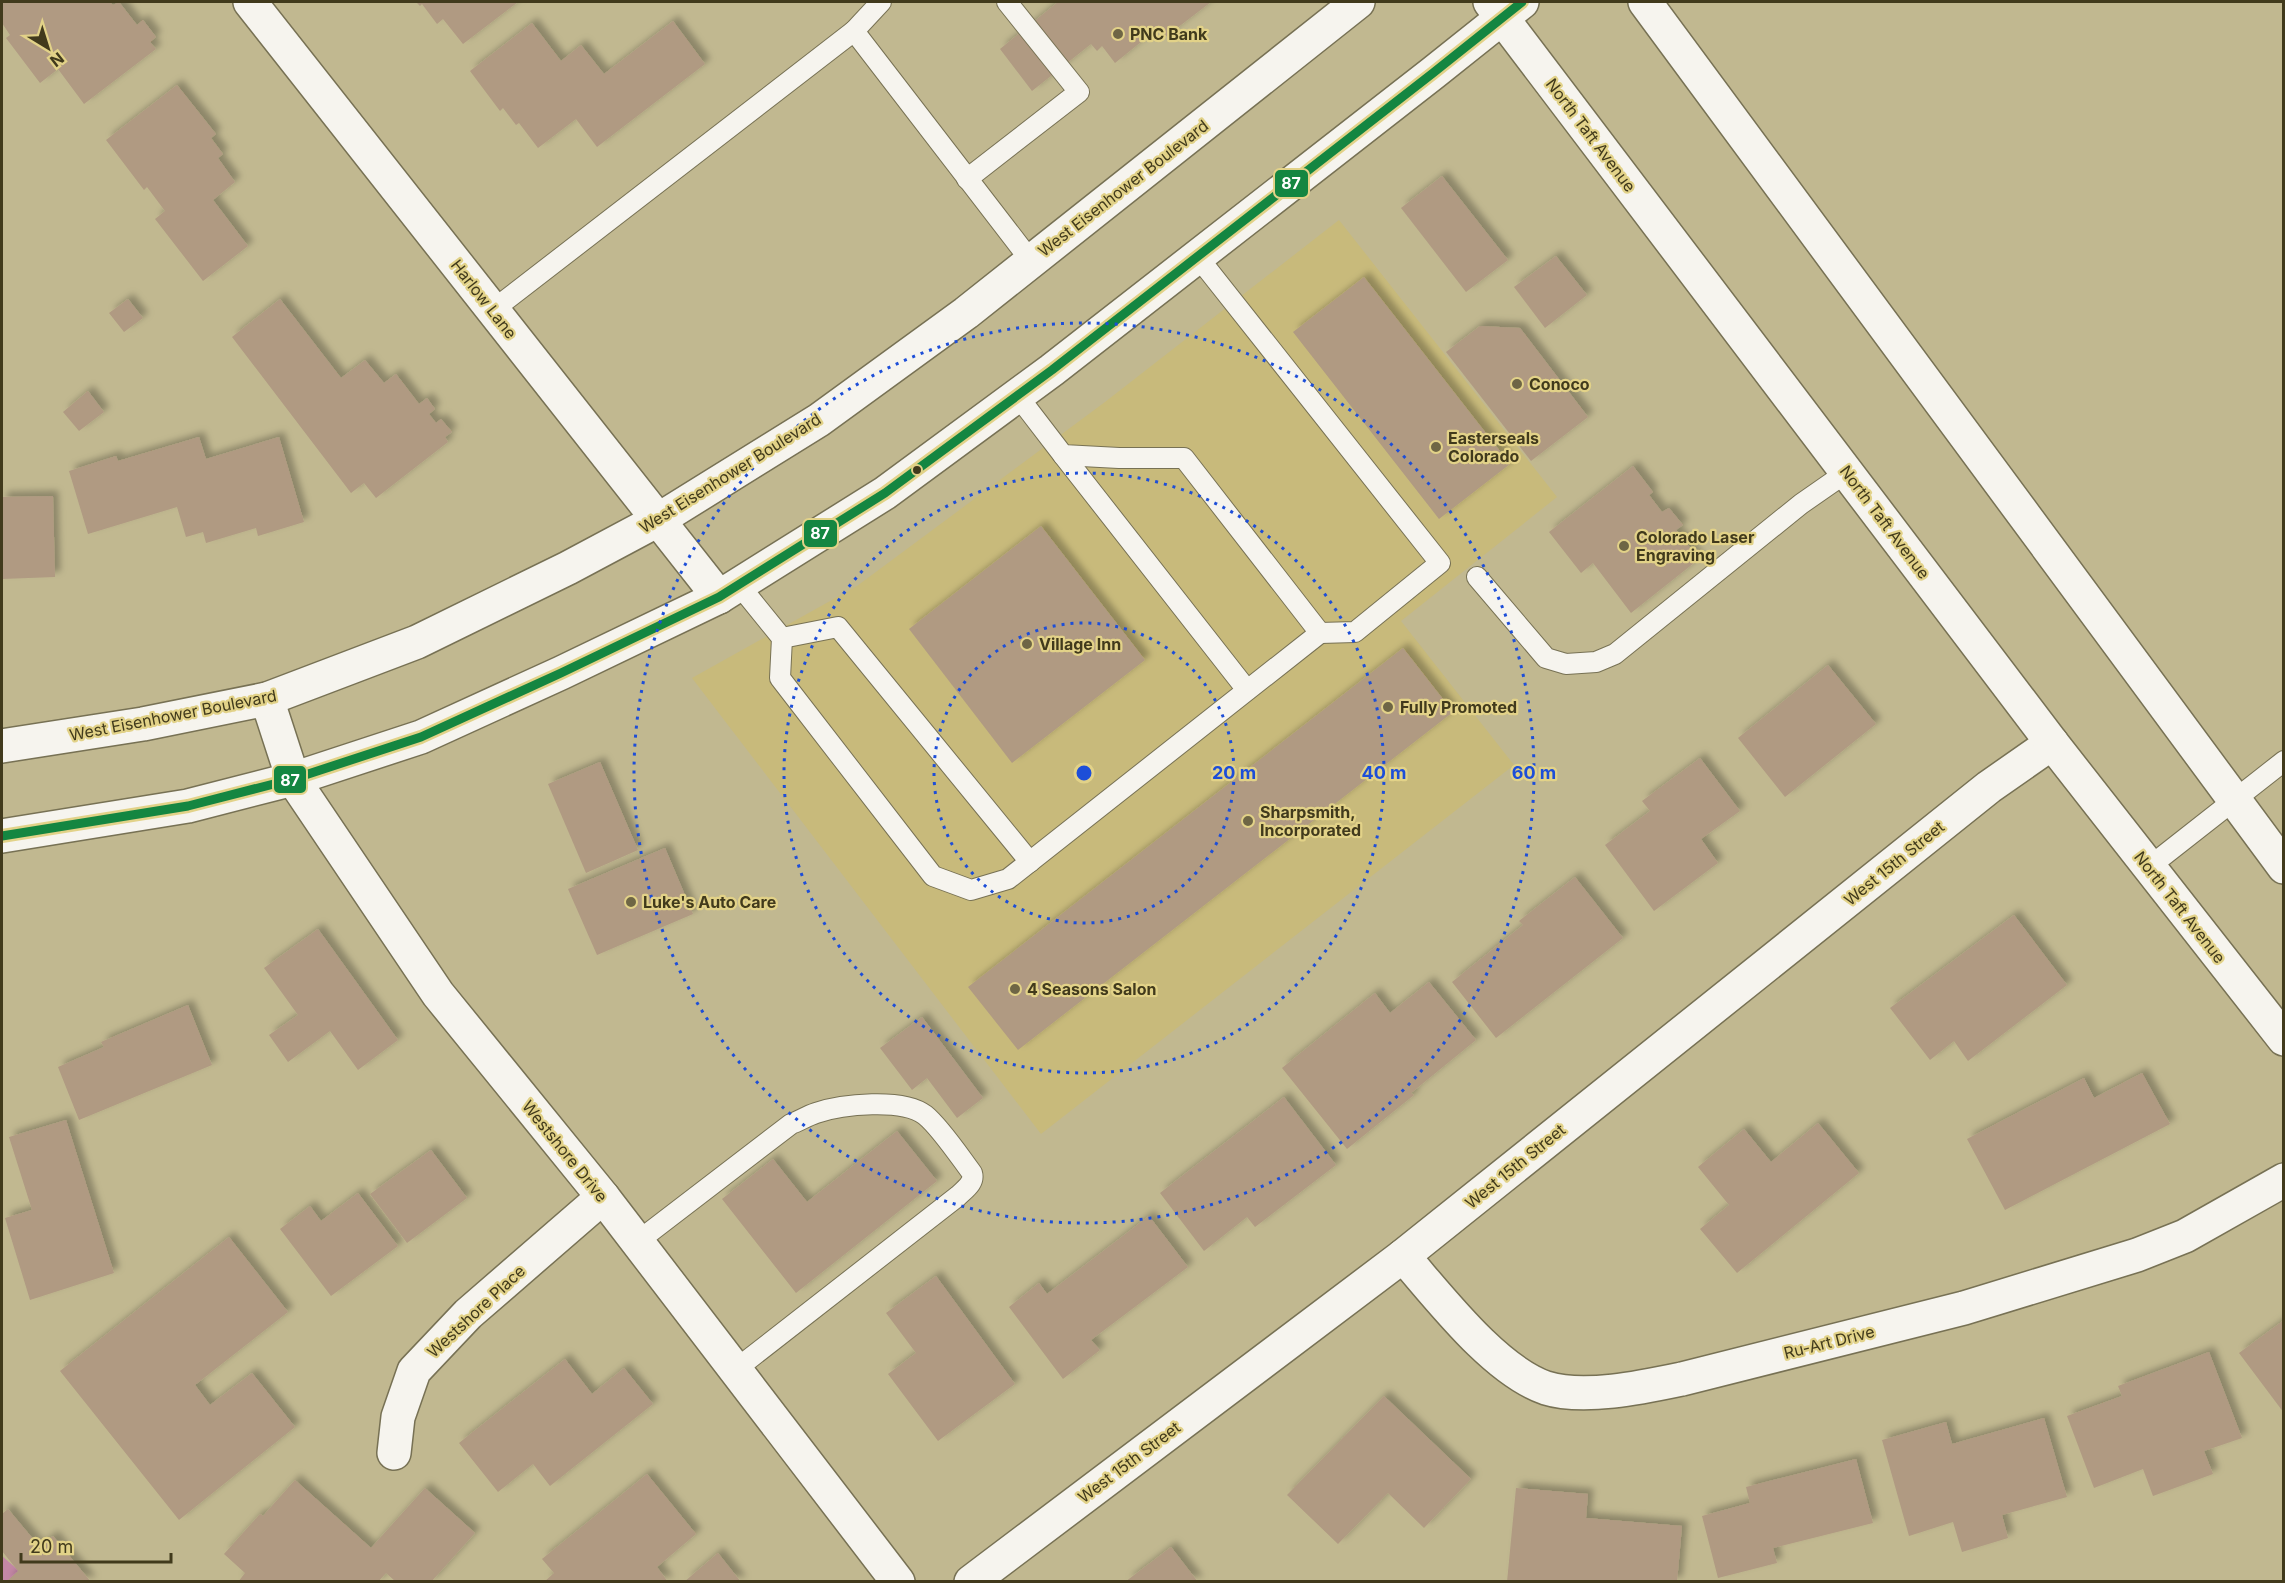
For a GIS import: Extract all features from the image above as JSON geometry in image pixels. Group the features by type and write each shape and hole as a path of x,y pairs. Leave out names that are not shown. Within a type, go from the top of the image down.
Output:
{"main road":[{"name":"Harlow Lane","path":"250,2 658,520 729,591"},
{"name":"West Eisenhower Boulevard","path":"2,747 143,724 267,699 417,642 568,568 658,520 819,420 966,313 1358,2"},
{"path":"1645,2 2283,867"},
{"path":"2,836 188,806 293,779 421,736 561,673 729,591 885,493 1017,395 1197,256 1504,7"},
{"name":"North Taft Avenue","path":"1504,7 1847,472 2052,743 2283,1039"},
{"name":"Westshore Drive","path":"267,699 293,779 438,994 603,1197 898,1581"},
{"name":"West 15th Street","path":"971,1581 1403,1256 1989,787 2052,743"},
{"name":"Ru-Art Drive","path":"1403,1256 1474,1336 1510,1368 1547,1388 1587,1393 1635,1388 1682,1379 1964,1308 2137,1255 2185,1236 2283,1180"},
{"name":"Westshore Place","path":"394,1453 398,1417 414,1371 468,1314 603,1197"}],"lane":[{"path":"493,310 854,31 881,2"},
{"path":"967,179 1079,92 1007,2"},
{"path":"854,31 1031,261"},
{"path":"782,638 780,678 933,876 971,890 1008,879 1320,633 1354,632 1440,563 1197,256"},
{"path":"1017,395 1247,690"},
{"path":"1063,455 1184,458 1320,633"},
{"path":"1477,577 1545,658 1566,664 1596,662 1615,654 1801,504 1847,472"},
{"path":"729,591 782,638"},
{"path":"782,638 838,627 1030,862"},
{"path":"2149,867 2283,760"},
{"path":"637,1242 791,1124 817,1112 876,1104 915,1109 927,1116 972,1173 974,1178 972,1183 958,1196 735,1370"}],"shaded area":[{"path":"1339,220 1557,497 1401,621 1514,765 1041,1134 692,678 857,586 1105,402"},
{"path":"2,1556 31,1581 2,1581"}],"building":[{"path":"2,2 110,2 113,5 119,2 137,25 143,20 156,37 150,42 156,49 84,104 58,69 40,83 6,38 10,35 2,23"},
{"path":"416,2 518,2 463,44 443,19 437,24 422,4 420,6"},
{"path":"1058,2 1211,2 1164,38 1157,29 1115,63 1102,46 1097,51 1091,44 1032,91 1000,49"},
{"path":"673,21 705,64 597,147 576,119 538,148 519,123 516,125 503,108 500,111 470,71 532,23 561,61 581,45 604,74"},
{"path":"177,85 216,134 211,138 223,154 218,158 235,182 213,200 248,246 203,281 155,219 165,211 147,187 144,190 106,140"},
{"path":"1442,176 1508,260 1466,292 1401,208"},
{"path":"1556,256 1587,295 1545,328 1514,287"},
{"path":"1364,277 1510,464 1439,519 1293,332"},
{"path":"128,299 143,318 124,332 109,313"},
{"path":"280,299 341,378 365,360 384,383 396,374 419,404 427,398 435,409 429,414 436,423 441,419 452,432 445,437 448,442 376,498 364,483 351,493 232,337"},
{"name":"Conoco","path":"1480,326 1520,328 1588,417 1531,461 1446,352"},
{"path":"88,391 104,412 79,431 63,412"},
{"path":"199,437 206,459 279,437 304,522 258,536 256,528 206,543 203,532 186,537 177,507 88,534 69,471 116,456 118,461"},
{"name":"Colorado Laser Engraving","path":"1633,466 1653,492 1649,495 1662,512 1669,508 1683,525 1676,530 1699,559 1631,613 1593,563 1581,573 1549,532"},
{"path":"53,496 55,577 2,579 2,497"},
{"name":"Village Inn","path":"1041,526 1145,660 1012,763 909,629"},
{"path":"1403,648 1453,712 1018,1050 968,987"},
{"path":"1828,665 1876,724 1785,797 1738,738"},
{"path":"1700,758 1740,811 1701,839 1718,863 1654,911 1605,845 1650,811 1642,801"},
{"path":"600,762 638,850 586,873 548,784"},
{"name":"Luke's Auto Care","path":"665,848 693,914 597,955 568,889"},
{"path":"1575,877 1623,938 1496,1038 1452,982 1523,925 1519,921"},
{"path":"2014,915 2067,985 1968,1061 1954,1041 1930,1060 1890,1008"},
{"path":"318,929 398,1040 358,1070 330,1031 288,1062 269,1035 298,1015 264,968"},
{"path":"1429,982 1476,1040 1411,1093 1414,1095 1347,1149 1282,1068 1375,993 1390,1013"},
{"path":"188,1005 212,1065 79,1120 58,1067 104,1047 101,1042"},
{"path":"922,1017 983,1098 957,1118 927,1078 912,1090 880,1048"},
{"path":"2142,1073 2170,1124 2005,1210 1967,1139 2084,1078 2094,1098"},
{"path":"1284,1097 1336,1165 1255,1227 1247,1217 1204,1251 1160,1193"},
{"path":"66,1120 114,1273 30,1300 5,1218 32,1210 9,1137"},
{"path":"1818,1123 1859,1173 1737,1273 1700,1229 1729,1205 1698,1167 1744,1129 1771,1162"},
{"path":"897,1131 937,1181 796,1293 722,1199 773,1159 807,1202"},
{"path":"431,1150 467,1198 407,1243 370,1194"},
{"path":"358,1193 398,1246 331,1296 280,1229 310,1206 321,1221"},
{"path":"1149,1216 1188,1267 1091,1340 1100,1350 1063,1379 1009,1307 1039,1283 1047,1294"},
{"path":"229,1237 288,1312 195,1385 210,1405 252,1373 295,1427 179,1520 60,1371"},
{"path":"936,1276 1015,1384 938,1441 888,1374 916,1353 886,1313"},
{"path":"2284,1320 2284,1413 2239,1353"},
{"path":"2209,1352 2242,1438 2204,1451 2213,1474 2153,1496 2143,1469 2094,1488 2067,1416 2122,1396 2118,1386"},
{"path":"565,1359 592,1394 624,1368 653,1404 550,1486 533,1464 498,1492 459,1443"},
{"path":"1384,1396 1471,1479 1424,1528 1388,1493 1338,1544 1287,1495"},
{"path":"2044,1418 2067,1497 2002,1515 2008,1538 1962,1552 1953,1522 1909,1536 1882,1440 1946,1422 1952,1444"},
{"path":"1856,1459 1873,1523 1773,1548 1777,1563 1718,1578 1702,1516 1750,1503 1746,1487"},
{"path":"647,1474 696,1534 657,1567 668,1582 544,1582 554,1573 542,1559"},
{"path":"295,1480 371,1548 425,1488 475,1533 431,1582 396,1582 386,1573 378,1582 238,1582 245,1573 224,1554 260,1514 263,1516"},
{"path":"1516,1488 1588,1494 1586,1518 1682,1526 1677,1582 1507,1582"},
{"path":"8,1509 39,1546 53,1536 91,1582 6,1582 18,1571 2,1551 2,1514"},
{"path":"1171,1547 1198,1582 1125,1582"},
{"path":"718,1553 741,1582 684,1582"}],"transit line":[{"name":"87","path":"2,836 188,806 293,779 421,737 719,597 885,493 1052,370 1522,2"}],"place":[{"name":"PNC Bank","path":"1118,34"},
{"name":"Conoco","path":"1517,384"},
{"name":"Easterseals Colorado","path":"1436,447"},
{"name":"Colorado Laser Engraving","path":"1624,546"},
{"name":"Village Inn","path":"1027,644"},
{"name":"Fully Promoted","path":"1388,707"},
{"name":"Sharpsmith, Incorporated","path":"1248,821"},
{"name":"Luke's Auto Care","path":"631,902"},
{"name":"4 Seasons Salon","path":"1015,989"}]}
